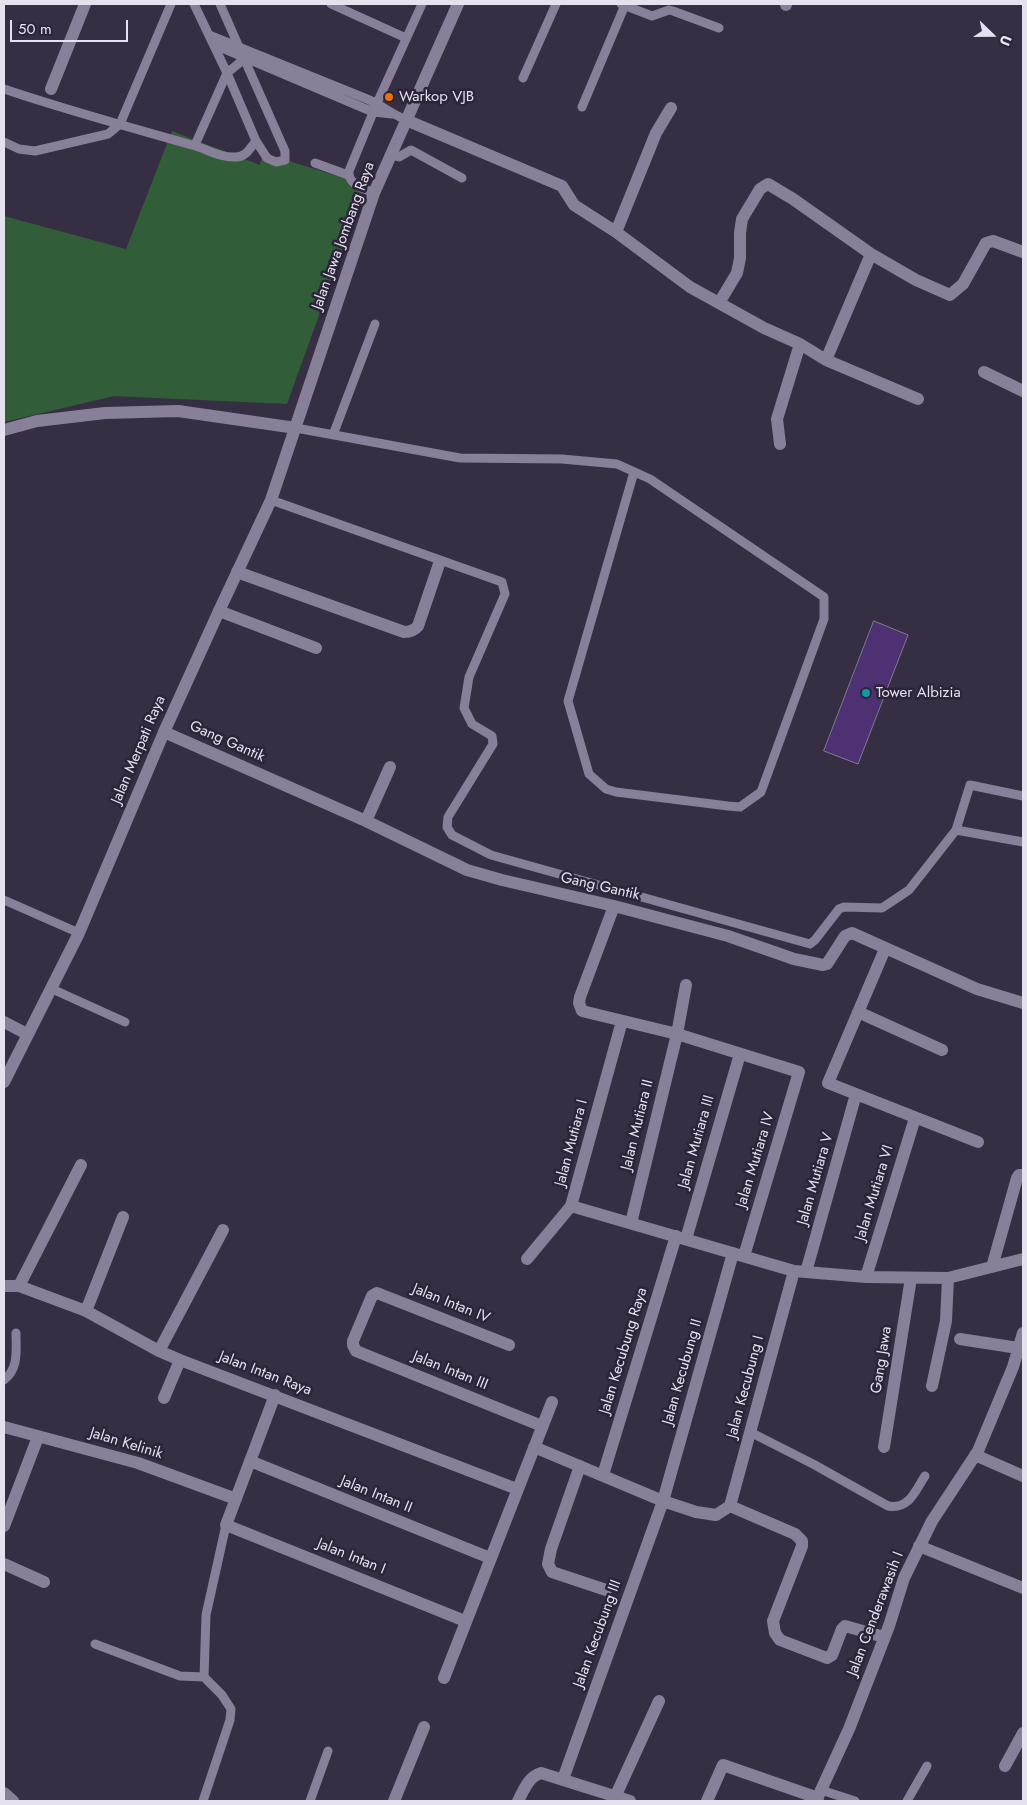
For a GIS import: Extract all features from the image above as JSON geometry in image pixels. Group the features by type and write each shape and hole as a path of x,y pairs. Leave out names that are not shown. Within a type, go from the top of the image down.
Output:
{"street":[{"path":"51,89 85,4"},
{"name":"Jalan Jawa Jombang Raya","path":"296,428 374,193 458,4"},
{"path":"616,232 656,133 671,108"},
{"path":"406,120 562,186 574,204 616,232 690,287 764,328 800,344 826,360 918,398"},
{"path":"719,303 736,273 740,258 742,219 760,188 768,184 871,254 916,280 950,295 963,284 986,243 993,240 1023,252"},
{"path":"826,360 871,254"},
{"path":"780,444 777,419 800,344"},
{"path":"984,372 1023,391"},
{"path":"4,430 37,420 105,413 178,411 296,428"},
{"name":"Jalan Merpati Raya","path":"4,1082 79,933 164,732 218,611 271,500 296,428"},
{"path":"238,572 404,632 410,632 418,626 439,564"},
{"path":"218,611 316,648"},
{"name":"Gang Gantik","path":"164,732 366,821 467,870 728,936 794,959 823,965 827,964 849,933 977,989 1023,1002"},
{"path":"366,821 390,767"},
{"path":"614,906 579,1003 582,1010 622,1022 677,1034 740,1054"},
{"path":"885,949 828,1083 978,1142"},
{"name":"Jalan Mutiara II","path":"631,1223 677,1034 686,985"},
{"path":"858,1012 942,1050"},
{"path":"4,1022 27,1034"},
{"name":"Jalan Mutiara I","path":"527,1260 571,1206 622,1022"},
{"name":"Jalan Mutiara IV","path":"739,1255 799,1072 740,1054"},
{"name":"Jalan Mutiara III","path":"681,1238 740,1054"},
{"name":"Jalan Mutiara V","path":"800,1272 856,1094"},
{"name":"Jalan Mutiara VI","path":"866,1277 915,1118"},
{"path":"19,1286 81,1164"},
{"path":"992,1268 1017,1178 1022,1175"},
{"path":"571,1206 800,1272 866,1277 948,1278 1023,1259"},
{"path":"86,1310 123,1217"},
{"path":"159,1351 223,1230"},
{"name":"Jalan Kecubung Raya","path":"603,1475 681,1238"},
{"name":"Jalan Kecubung II","path":"663,1500 739,1255"},
{"name":"Jalan Kecubung I","path":"728,1508 800,1272"},
{"name":"Gang Jawa","path":"884,1447 911,1278"},
{"path":"932,1386 946,1321 948,1278"},
{"name":"Jalan Intan Raya","path":"4,1286 19,1286 86,1310 159,1351 180,1360 276,1395 517,1489"},
{"name":"Jalan Intan III","path":"382,1294 374,1294 372,1296 353,1341 356,1351 542,1426"},
{"name":"Jalan Intan IV","path":"382,1294 509,1345"},
{"name":"Jalan Cenderawasih I","path":"818,1796 849,1730 904,1578 932,1521 975,1455 1013,1367 1023,1333"},
{"path":"960,1339 1018,1348"},
{"path":"164,1398 180,1360"},
{"path":"226,1525 276,1395"},
{"path":"444,1678 552,1402"},
{"name":"Jalan Kelinik","path":"4,1428 138,1463 236,1499"},
{"path":"4,1526 38,1437"},
{"path":"534,1447 696,1512 711,1515 728,1508 795,1534 802,1541 802,1546 794,1571 773,1621 775,1634 780,1640 827,1658 832,1655 842,1629 845,1626 884,1637"},
{"path":"975,1455 1023,1476"},
{"name":"Jalan Intan II","path":"250,1462 490,1558"},
{"path":"580,1466 550,1549 548,1564 552,1572 606,1590"},
{"name":"Jalan Kecubung III","path":"563,1779 663,1500"},
{"name":"Jalan Intan I","path":"226,1525 465,1621"},
{"path":"919,1546 1023,1588"},
{"path":"4,1564 44,1582"},
{"path":"616,1795 659,1701"},
{"path":"394,1801 424,1727"},
{"path":"1005,1766 1023,1733"},
{"path":"707,1801 723,1765 818,1796"},
{"path":"518,1801 528,1782 536,1774 541,1773 616,1795 630,1801"},
{"path":"4,1793 13,1801"}],"lane":[{"path":"4,142 19,149 35,151 108,134 120,124 171,4"},
{"path":"194,4 227,73 256,141 267,158 276,162 285,160 285,151 220,4"},
{"path":"332,4 406,38"},
{"path":"348,175 373,112 422,4"},
{"path":"523,78 556,4"},
{"path":"582,107 623,5 652,16 669,10 719,28"},
{"path":"209,35 377,103 392,114 406,120"},
{"path":"214,45 373,112 392,114"},
{"path":"196,145 227,73 244,58"},
{"path":"4,89 48,104 196,145 223,156 237,157 244,155 256,141"},
{"path":"391,155 399,157 411,150 462,178"},
{"path":"315,163 348,175 351,181 358,186 374,193"},
{"path":"333,435 375,324"},
{"path":"296,428 460,458 562,459 617,464 650,479 824,597 824,619 761,792 740,807 616,792 606,789 589,774 568,701 634,472"},
{"path":"271,500 493,577 502,582 505,594 469,677 464,708 472,724 492,736 493,744 448,817 447,827 452,835 491,855 810,944 839,909 844,907 882,908 909,890 956,830 970,785 1023,796"},
{"path":"956,830 1023,842"},
{"path":"4,900 79,933"},
{"path":"50,988 125,1022"},
{"path":"4,1380 10,1375 16,1361 16,1333"},
{"path":"750,1432 821,1468 888,1506 896,1508 903,1506 925,1476"},
{"path":"204,1677 206,1615 226,1525"},
{"path":"95,1644 180,1676 204,1677 222,1695 231,1709 230,1720 203,1801"},
{"path":"310,1801 328,1751"},
{"path":"907,1801 927,1766"},
{"path":"818,1796 856,1801"}],"green space":[{"path":"172,131 260,165 263,153 366,185 287,404 114,396 4,422 4,216 126,249"}],"building":[{"name":"Tower Albizia","path":"874,621 908,635 858,764 824,751"}],"place":[{"name":"Warkop VJB","path":"389,97"},
{"name":"Tower Albizia","path":"866,693"}]}
